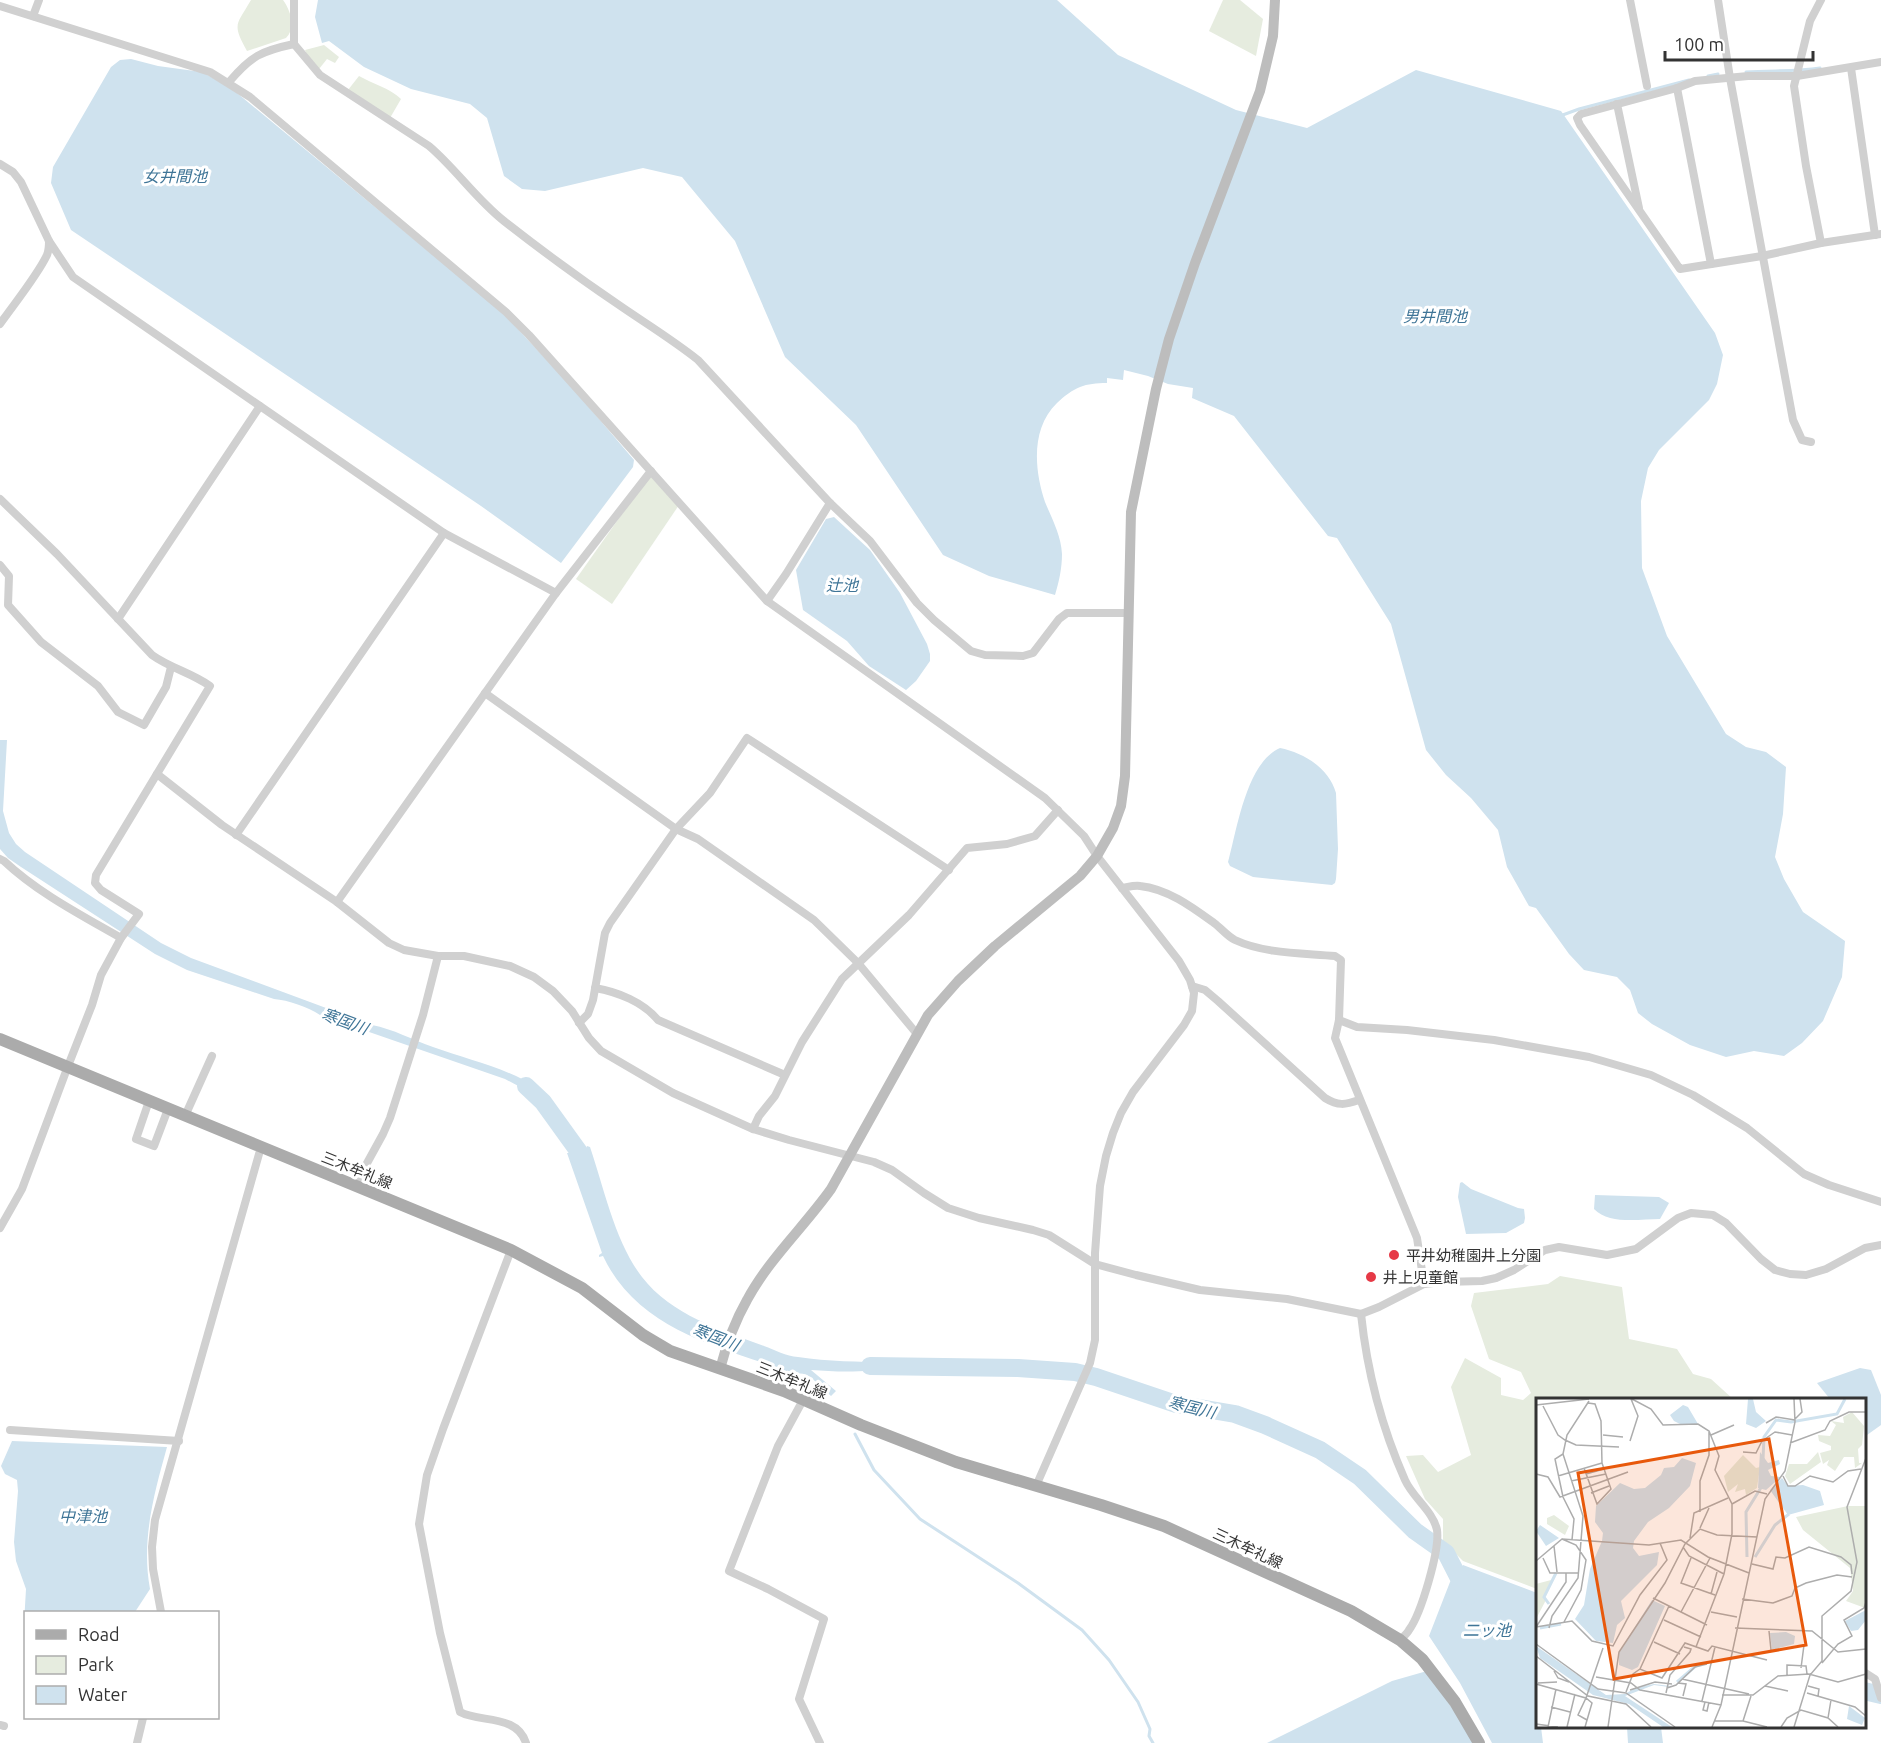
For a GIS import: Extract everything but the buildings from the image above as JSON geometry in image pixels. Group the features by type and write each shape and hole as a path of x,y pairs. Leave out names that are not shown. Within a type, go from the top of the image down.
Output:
{"main road":[{"name":"三木牟礼線","path":"0,1039 511,1250 582,1288 643,1335 670,1351 784,1391 861,1425 956,1462 1164,1526 1351,1611 1404,1644 1422,1659 1455,1702 1479,1743"}],"street":[{"path":"33,16 39,0"},
{"path":"720,1369 724,1353 746,1300 831,1189 928,1015 958,981 995,946 1080,876 1097,856 1113,828 1121,806 1125,776 1131,512 1156,389 1183,295 1260,91 1273,36 1275,0"},
{"path":"1630,0 1647,86"},
{"path":"1718,0 1730,78 1793,420 1802,440 1811,442"},
{"path":"1821,0 1810,21 1794,86 1821,243"},
{"path":"292,2 294,44 320,75 429,146 502,220 585,282 681,346 698,360 830,503 870,541 917,603 971,651 985,655 1023,656 1033,653 1059,619 1067,614 1128,613"},
{"path":"0,6 186,63 229,82 250,97 506,312 767,600 1045,798 1058,810 1084,836 1179,961 1194,993 1192,1011 1185,1025 1133,1092 1113,1133 1100,1186 1095,1264 1095,1340 1090,1363 1036,1486"},
{"path":"229,82 242,66 259,53 294,44"},
{"path":"1851,68 1878,235 1680,269 1577,118 1581,114 1695,81 1748,76 1797,76 1881,62"},
{"path":"1677,88 1711,264"},
{"path":"1617,104 1640,212"},
{"path":"0,164 13,172 21,182 49,241 74,278 444,533 556,593"},
{"path":"0,324 47,255 49,241"},
{"path":"118,619 260,406"},
{"path":"337,902 556,593 651,471"},
{"path":"0,499 57,554 152,656 210,686 96,875 95,883 101,890 139,914 122,938 102,975 22,1190 0,1228"},
{"path":"767,600 830,503"},
{"path":"237,835 444,533"},
{"path":"0,565 9,576 8,605 41,642 98,686 118,712 144,726 166,687 171,667"},
{"path":"485,693 676,829 698,839 814,920 858,963 917,1034"},
{"path":"579,1023 588,1014 596,988 605,933 610,923 676,829 710,793 747,738 948,870"},
{"path":"157,774 237,835 337,902 389,943 405,950 438,956 464,957 510,966 534,977 554,991 572,1011 589,1038 601,1051 673,1093 753,1129 874,1162 892,1170 948,1208 1049,1235 1095,1264 1200,1290 1287,1299 1361,1314 1424,1284 1482,1281 1496,1278 1514,1270 1545,1250 1559,1247 1607,1255 1636,1249 1678,1218 1691,1213 1713,1215 1726,1223 1761,1259 1775,1270 1790,1274 1806,1275 1826,1269 1865,1248 1881,1245"},
{"path":"753,1129 759,1116 775,1096 802,1042 842,979 909,915 967,848 1007,844 1035,836 1058,810"},
{"path":"1,859 30,883 85,918 122,938"},
{"path":"1122,888 1140,886 1162,891 1177,898 1233,939 1247,945 1263,949 1335,956 1341,960 1339,1020 1335,1038 1417,1238 1424,1284"},
{"path":"355,1185 383,1134 418,1032 438,956"},
{"path":"1192,986 1211,995 1325,1098 1335,1104 1345,1105 1359,1100"},
{"path":"596,988 614,991 650,1010 658,1020 785,1075"},
{"path":"1339,1020 1357,1027 1407,1030 1536,1047 1589,1057 1651,1075 1693,1095 1747,1128 1804,1174 1881,1202"},
{"path":"184,1116 212,1056"},
{"path":"149,1101 136,1140 154,1146 168,1109"},
{"path":"161,1611 153,1569 152,1547 155,1520 261,1147"},
{"path":"511,1250 442,1429 428,1475 419,1524 440,1633 460,1712 514,1727 524,1737 526,1743"},
{"path":"1361,1314 1364,1342 1380,1412 1398,1465 1409,1488 1432,1518 1438,1537 1422,1603 1404,1644"},
{"path":"803,1400 778,1446 729,1571 824,1619 799,1699 820,1743"},
{"path":"10,1430 179,1440"},
{"path":"1866,1673 1875,1679 1881,1698"},
{"path":"137,1743 143,1719"}],"green space":[{"path":"251,0 283,0 292,24 286,38 247,51 239,35 238,25"},
{"path":"1223,0 1240,0 1263,19 1256,56 1209,31"},
{"path":"324,45 339,57 335,63 327,59 319,69 305,50"},
{"path":"359,76 387,89 401,99 390,118 348,90"},
{"path":"651,473 679,505 612,604 576,579"},
{"path":"1560,1276 1622,1287 1629,1339 1677,1349 1693,1374 1711,1379 1732,1398 1536,1398 1536,1589 1463,1561 1443,1541 1443,1519 1425,1499 1406,1456 1423,1455 1438,1472 1471,1455 1451,1387 1465,1358 1501,1378 1501,1395 1523,1400 1531,1393 1521,1372 1489,1359 1471,1306 1474,1293 1548,1284"}],"water":[{"name":"男井間池","path":"318,0 1057,0 1118,55 1236,110 1307,128 1416,70 1561,111 1715,333 1723,355 1717,384 1709,400 1659,450 1648,468 1641,501 1642,568 1667,636 1726,734 1746,747 1766,752 1786,767 1783,814 1775,857 1784,879 1803,912 1845,941 1842,977 1823,1021 1802,1043 1784,1056 1754,1051 1726,1057 1690,1045 1652,1024 1638,1013 1630,990 1617,977 1584,970 1569,954 1536,908 1529,906 1507,867 1498,830 1471,798 1446,775 1426,750 1391,624 1337,538 1328,536 1234,416 1192,398 1193,388 1168,384 1124,370 1123,380 1107,378 1107,383 1080,387 1057,403 1043,424 1037,450 1041,489 1058,534 1062,554 1055,595 989,576 943,555 856,425 785,357 735,241 682,177 643,168 545,191 522,189 504,176 487,118 470,104 411,89 364,67 329,41 322,43 315,17"},
{"name":"女井間池","path":"131,59 158,66 202,72 231,88 502,312 570,385 634,460 633,467 561,563 481,506 71,230 51,183 53,167 111,67 120,60"},
{"name":"辻池","path":"834,517 870,550 900,593 927,644 930,661 916,681 906,690 869,666 847,641 803,610 796,570 826,519"},
{"path":"0,740 7,740 3,811 9,833 16,844 161,943 191,958 513,1075 535,1088 544,1099 543,1102 505,1079 320,1015 298,1004 274,999 187,970 155,954 21,867 0,849"},
{"path":"1280,748 1289,750 1314,763 1322,769 1333,784 1336,793 1338,849 1336,879 1332,885 1253,877 1230,866 1228,862 1239,816 1251,782 1268,756"},
{"path":"587,1146 590,1147 624,1248 642,1277 667,1302 714,1327 789,1355 821,1360 889,1363 894,1367 852,1372 811,1370 836,1391 831,1396 807,1375 789,1372 719,1348 673,1327 652,1314 616,1279 603,1256 599,1257 602,1253 567,1153 575,1153 586,1149"},
{"path":"1462,1182 1471,1189 1524,1209 1524,1223 1506,1233 1466,1234 1458,1197"},
{"path":"1595,1195 1659,1197 1669,1203 1660,1219 1616,1219 1600,1214 1594,1209"},
{"path":"1860,1368 1871,1370 1881,1395 1881,1425 1866,1434 1866,1398 1829,1398 1817,1383"},
{"name":"中津池","path":"12,1441 167,1447 150,1517 147,1553 150,1589 136,1611 25,1611 26,1589 16,1561 14,1542 17,1480 5,1474 1,1466"},
{"name":"二ッ池","path":"1463,1565 1536,1593 1536,1728 1541,1728 1543,1743 1492,1743 1460,1683 1429,1636 1450,1582"},
{"path":"1427,1671 1476,1743 1267,1743 1392,1681"},
{"path":"1627,1728 1661,1728 1663,1743 1628,1743"}],"waterway":[{"path":"1746,72 1820,68"},
{"path":"1708,76 1718,74"},
{"path":"1560,116 1689,80"},
{"name":"寒国川","path":"526,1086 543,1102 579,1152 586,1176"},
{"name":"寒国川","path":"870,1366 1018,1368 1075,1372 1176,1404 1235,1414 1265,1425 1320,1450 1360,1477 1415,1531 1446,1553 1468,1596"},
{"path":"855,1434 874,1470 920,1519 1018,1583 1082,1630 1109,1660 1138,1702 1150,1729 1149,1736 1153,1743"},
{"name":"寒国川","path":"1866,1691 1881,1695"}],"place":[{"name":"平井幼稚園井上分園","path":"1394,1255"},
{"name":"井上児童館","path":"1371,1277"}]}
